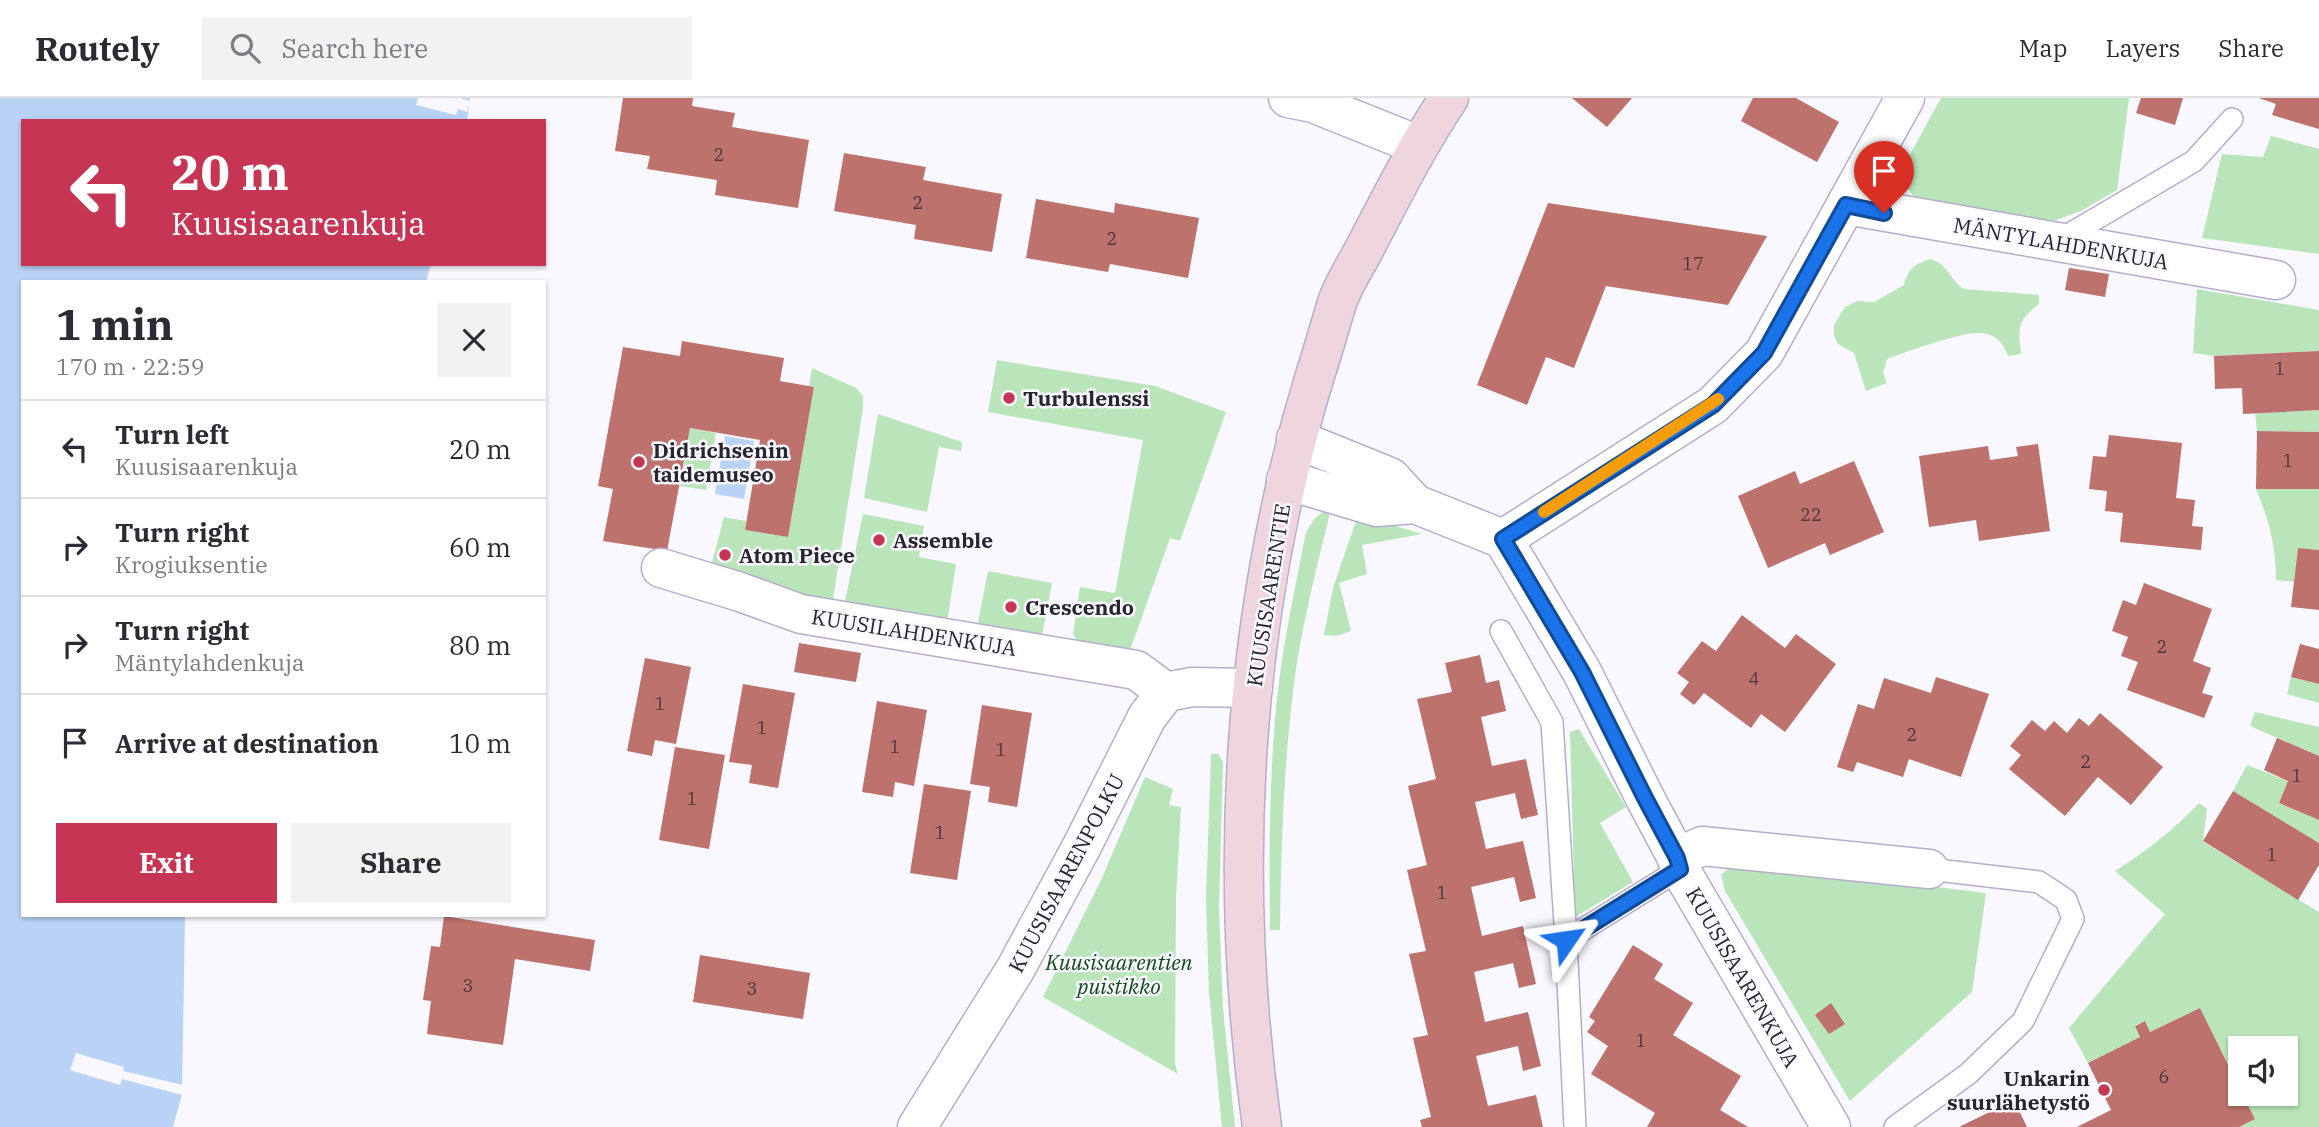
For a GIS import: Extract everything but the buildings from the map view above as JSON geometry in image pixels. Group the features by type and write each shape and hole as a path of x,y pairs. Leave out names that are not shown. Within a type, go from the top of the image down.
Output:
{"main road":[{"name":"KUUSISAARENTIE","path":"1262,1127 1253,1067 1243,939 1244,804 1253,688 1266,577 1296,439 1339,299 1418,145 1449,98"}],"street":[{"path":"1288,98 1313,103 1418,145"},
{"path":"1296,439 1390,477 1415,504 1503,539 1713,405 1764,353 1905,98"},
{"name":"MÄNTYLAHDENKUJA","path":"1846,205 2276,280"},
{"path":"1286,480 1377,507 1415,504"},
{"name":"KUUSISAARENKUJA","path":"1503,539 1582,672 1679,863 1831,1127"},
{"name":"KUUSILAHDENKUJA","path":"661,568 801,614 1136,670 1167,692"},
{"path":"1167,692 1192,687 1253,688"},
{"name":"KUUSISAARENPOLKU","path":"917,1127 1016,968 1082,846 1146,717 1167,692"},
{"path":"1679,863 1702,846 1929,869"}],"lane":[{"path":"2056,242 2194,161 2232,119"},
{"path":"1501,631 1552,722 1575,1127"},
{"path":"1566,940 1679,863"},
{"path":"1895,1127 1968,1074 2022,1021 2073,919 2066,900 2039,882 1929,869"}],"green space":[{"path":"1941,98 2129,98 2117,190 2081,211 2037,227 1919,206 1905,183 1902,169"},
{"path":"2271,136 2319,149 2319,254 2202,238 2222,154 2263,157"},
{"path":"1930,259 1941,265 1964,289 2039,295 2039,304 2026,315 2021,326 2021,354 2008,356 2000,342 1987,334 1953,337 1887,359 1883,373 1887,383 1866,391 1854,353 1838,344 1834,336 1834,325 1845,307 1857,301 1874,302 1904,285 1912,268"},
{"path":"2197,289 2319,310 2319,351 2214,356 2193,353"},
{"path":"997,360 1155,386 1226,412 1180,541 1170,538 1128,656 1080,645 1073,634 1080,587 1115,593 1143,440 988,412"},
{"path":"812,368 856,388 863,396 833,599 828,608 711,566 724,517 746,521 745,530 788,537 814,387 809,386"},
{"path":"2319,410 2319,432 2257,431 2255,413"},
{"path":"878,414 962,442 961,451 939,447 927,512 864,498"},
{"path":"690,428 716,433 706,490 680,486"},
{"path":"2256,489 2319,489 2319,550 2298,548 2294,582 2276,580 2271,533"},
{"path":"1332,505 1297,662 1284,796 1280,930 1270,930 1271,780 1281,670 1306,532 1315,518"},
{"path":"863,514 924,526 919,557 956,564 947,623 843,611"},
{"path":"1358,515 1422,534 1362,545 1367,574 1339,583 1351,631 1336,636 1324,635 1333,588"},
{"path":"988,571 1052,583 1041,640 977,628"},
{"path":"2291,677 2319,684 2319,703 2287,694"},
{"path":"2255,712 2319,727 2319,756 2250,726"},
{"path":"1579,729 1626,807 1600,823 1633,882 1575,917 1570,732"},
{"path":"1211,754 1218,754 1223,762 1219,907 1223,1008 1235,1127 1222,1127 1209,993 1206,899"},
{"path":"2247,765 2288,781 2279,803 2319,820 2319,843 2233,791"},
{"name":"Kuusisaarentien puistikko","path":"1145,777 1173,789 1169,805 1181,807 1176,898 1175,1064 1178,1074 1043,997 1102,878"},
{"path":"2199,803 2207,809 2203,842 2319,912 2319,1127 2239,1127 2255,1119 2248,1106 2298,1106 2298,1036 2228,1036 2228,1065 2200,1008 2150,1032 2145,1021 2135,1025 2140,1037 2088,1063 2069,1028 2165,914 2115,871 2180,822"},
{"path":"1742,863 1986,893 1972,992 1850,1101 1725,891 1721,875 1731,866"}],"water":[{"path":"0,98 470,98 467,119 21,119 21,266 430,266 427,280 21,280 21,917 185,917 182,1094 173,1127 0,1127"},
{"path":"725,436 754,441 744,499 715,494"}],"pier":[{"path":"418,98 460,98 470,101 467,112 458,109 456,115 416,105"},
{"path":"76,1053 124,1067 123,1071 183,1085 182,1095 122,1079 120,1085 70,1070"}],"slow traffic":[{"path":"1544,512 1713,405 1718,399"}],"place":[{"name":"Turbulenssi","path":"1009,398"},
{"name":"Didrichsenin taidemuseo","path":"639,462"},
{"name":"Assemble","path":"879,540"},
{"name":"Atom Piece","path":"725,555"},
{"name":"Crescendo","path":"1011,607"},
{"name":"Unkarin suurlähetystö","path":"2104,1090"}],"route":[{"path":"1566,940 1680,869 1677,858 1582,672 1503,539 1713,405 1764,353 1846,205 1884,213"}]}
